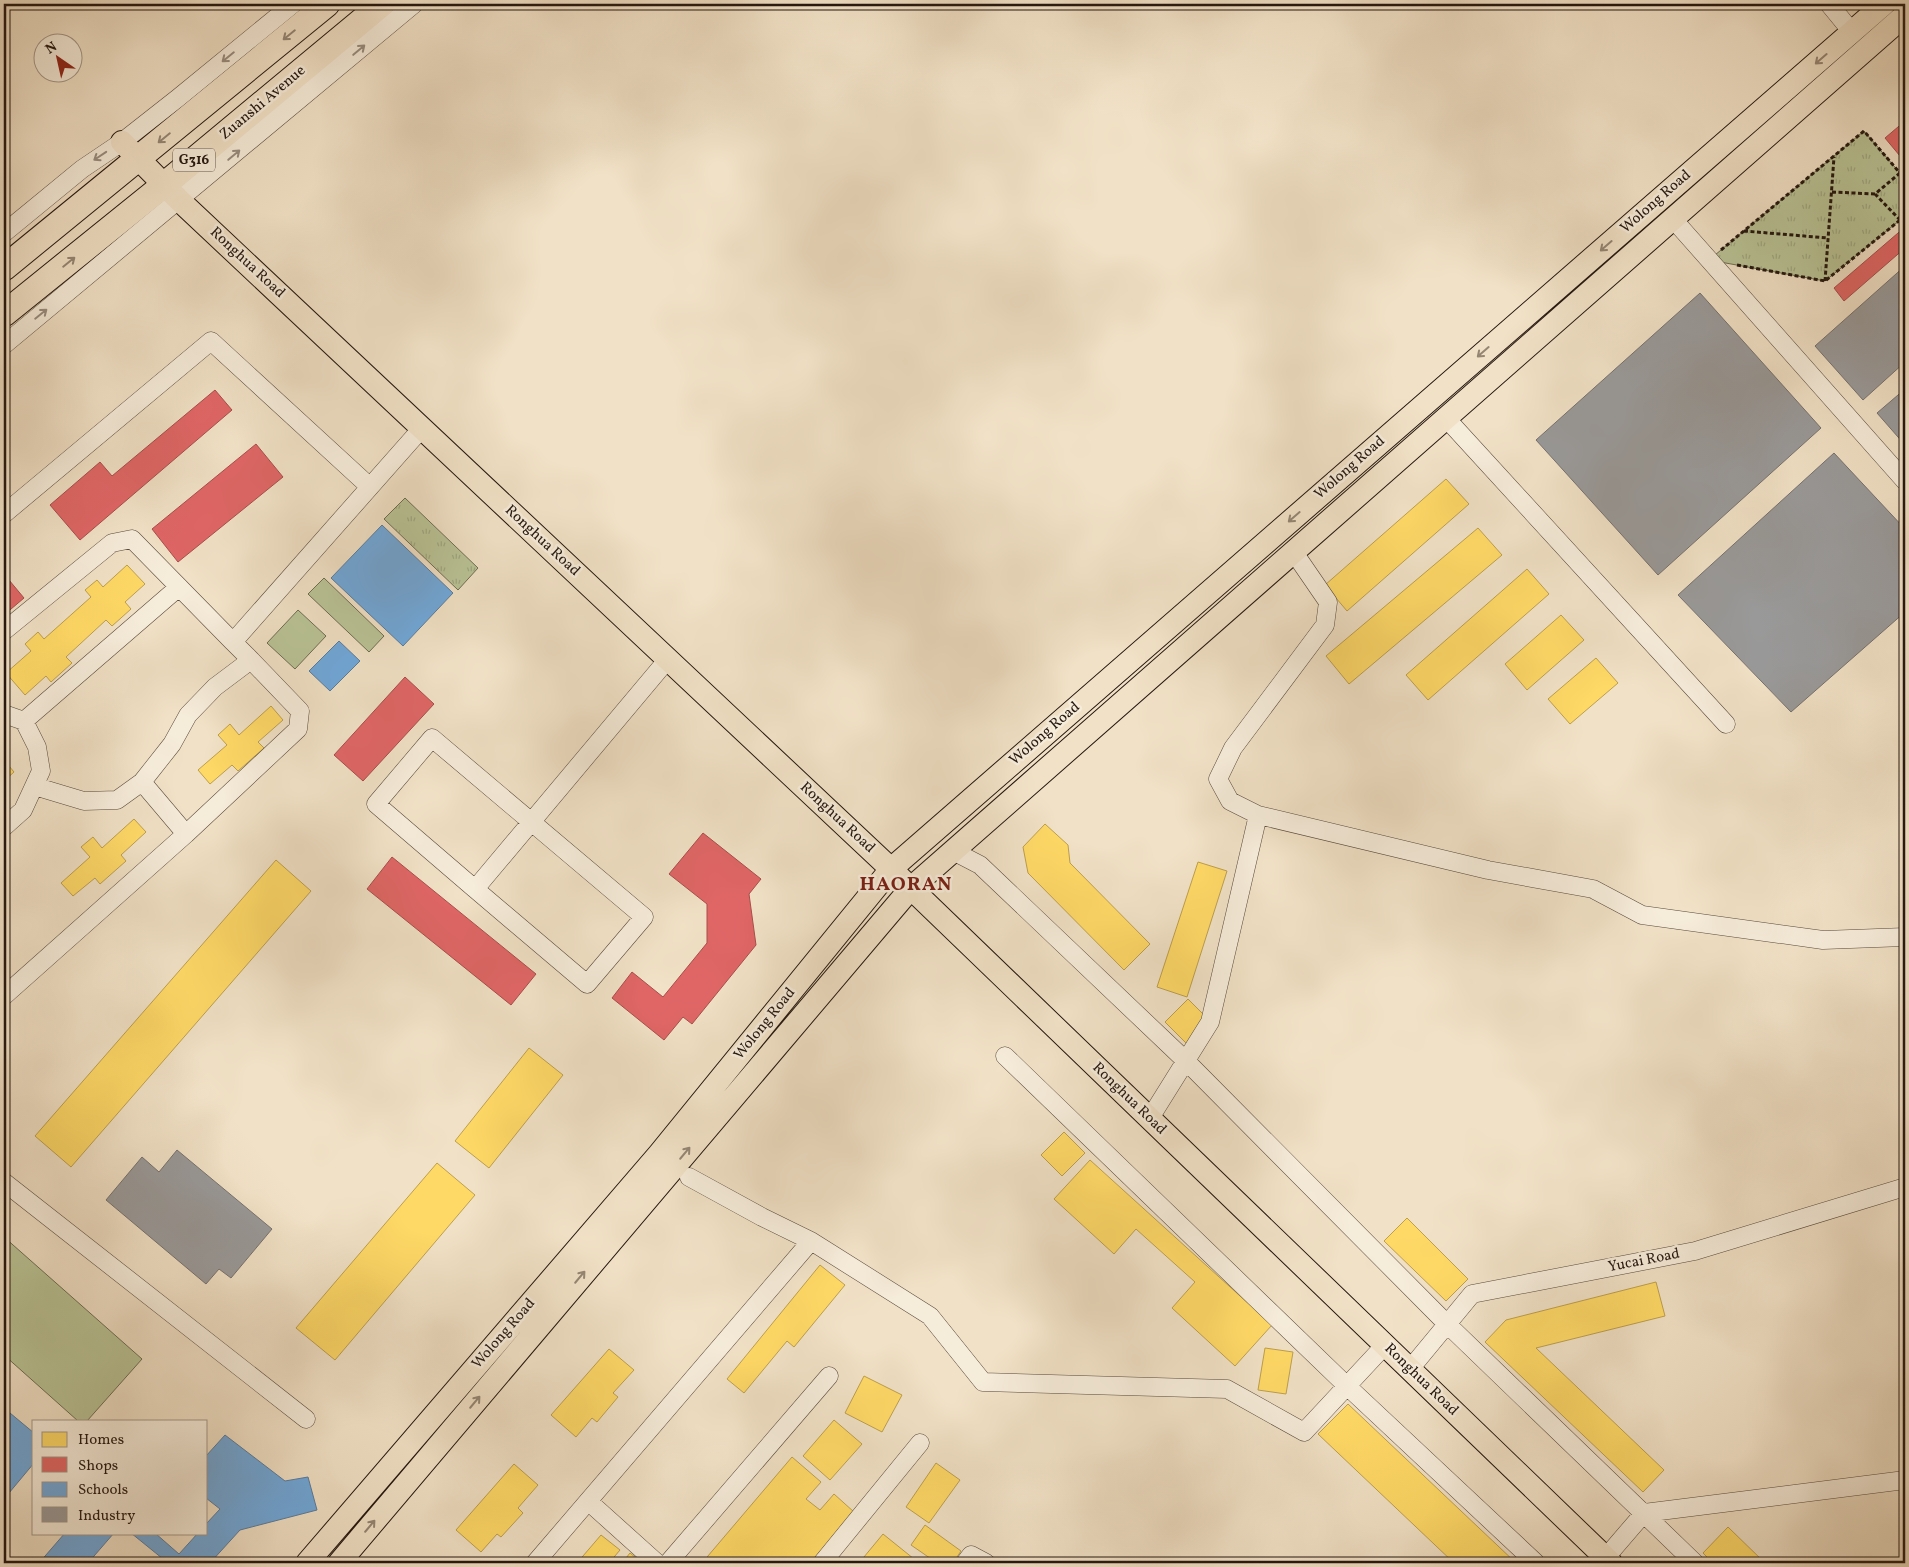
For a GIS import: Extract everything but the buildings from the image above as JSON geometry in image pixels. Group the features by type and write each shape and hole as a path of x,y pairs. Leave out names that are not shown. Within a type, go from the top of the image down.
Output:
{"highway":[{"name":"G316","path":"4,268 130,150 327,4"},
{"name":"Zuanshi Avenue","path":"4,314 172,192 295,76 382,4"}],"main road":[{"name":"Wolong Road","path":"307,1563 659,1154 891,868 1884,4"},
{"name":"Wolong Road","path":"339,1563 911,888 1445,417 1904,17"},
{"name":"Ronghua Road","path":"130,150 422,428 891,868 1606,1561"}],"street":[{"path":"4,233 82,168 130,150 293,4"},
{"path":"4,345 172,192 259,134 414,4"},
{"path":"1829,4 1852,32"},
{"path":"259,134 295,76"},
{"path":"1672,219 1905,481"},
{"path":"4,514 211,341 370,487"},
{"path":"1445,417 1726,724"},
{"path":"233,642 422,428"},
{"path":"4,631 112,543 132,539 300,711 298,730 186,834 4,996"},
{"path":"1293,552 1328,602 1325,624 1233,748 1218,779 1230,801 1258,815 1488,870 1593,890 1642,915 1823,940 1905,937"},
{"path":"24,721 179,587"},
{"path":"475,889 668,659"},
{"path":"34,786 84,801 116,800 142,782 172,744 188,715 215,687 251,660"},
{"path":"4,714 24,721 37,747 41,771 24,810 4,827"},
{"path":"432,738 644,917 587,984 475,889 376,804 432,738"},
{"path":"142,782 186,834"},
{"path":"1150,1118 1210,1022 1258,815"},
{"path":"953,851 980,865 1186,1061 1447,1324 1694,1563"},
{"path":"1005,1056 1347,1386 1536,1563"},
{"path":"688,1177 811,1241 930,1316 982,1382 1227,1390 1304,1432 1385,1345"},
{"path":"4,1182 306,1418"},
{"name":"Yucai Road","path":"1410,1369 1472,1294 1695,1252 1905,1187"},
{"path":"535,1563 811,1241"},
{"path":"668,1563 829,1376"},
{"path":"822,1563 920,1443"},
{"path":"1606,1561 1644,1513 1905,1480"},
{"path":"588,1501 657,1563"},
{"path":"965,1563 972,1555 986,1563"}],"path":[{"path":"1709,260 1864,131 1905,179"},
{"path":"1825,281 1834,156"},
{"path":"1832,192 1875,194 1900,173"},
{"path":"1875,194 1900,220"},
{"path":"1709,260 1825,281 1905,216"},
{"path":"1744,231 1828,238"}],"green space":[{"path":"1864,131 1905,179 1905,216 1825,281 1709,260"},
{"path":"405,498 478,568 458,590 384,519"},
{"path":"324,578 384,636 369,652 308,594"},
{"path":"298,610 326,636 295,669 267,643"},
{"path":"4,1237 142,1359 88,1420 77,1420 4,1355"}],"district":[{"name":"HAORAN","path":"906,885"}]}
